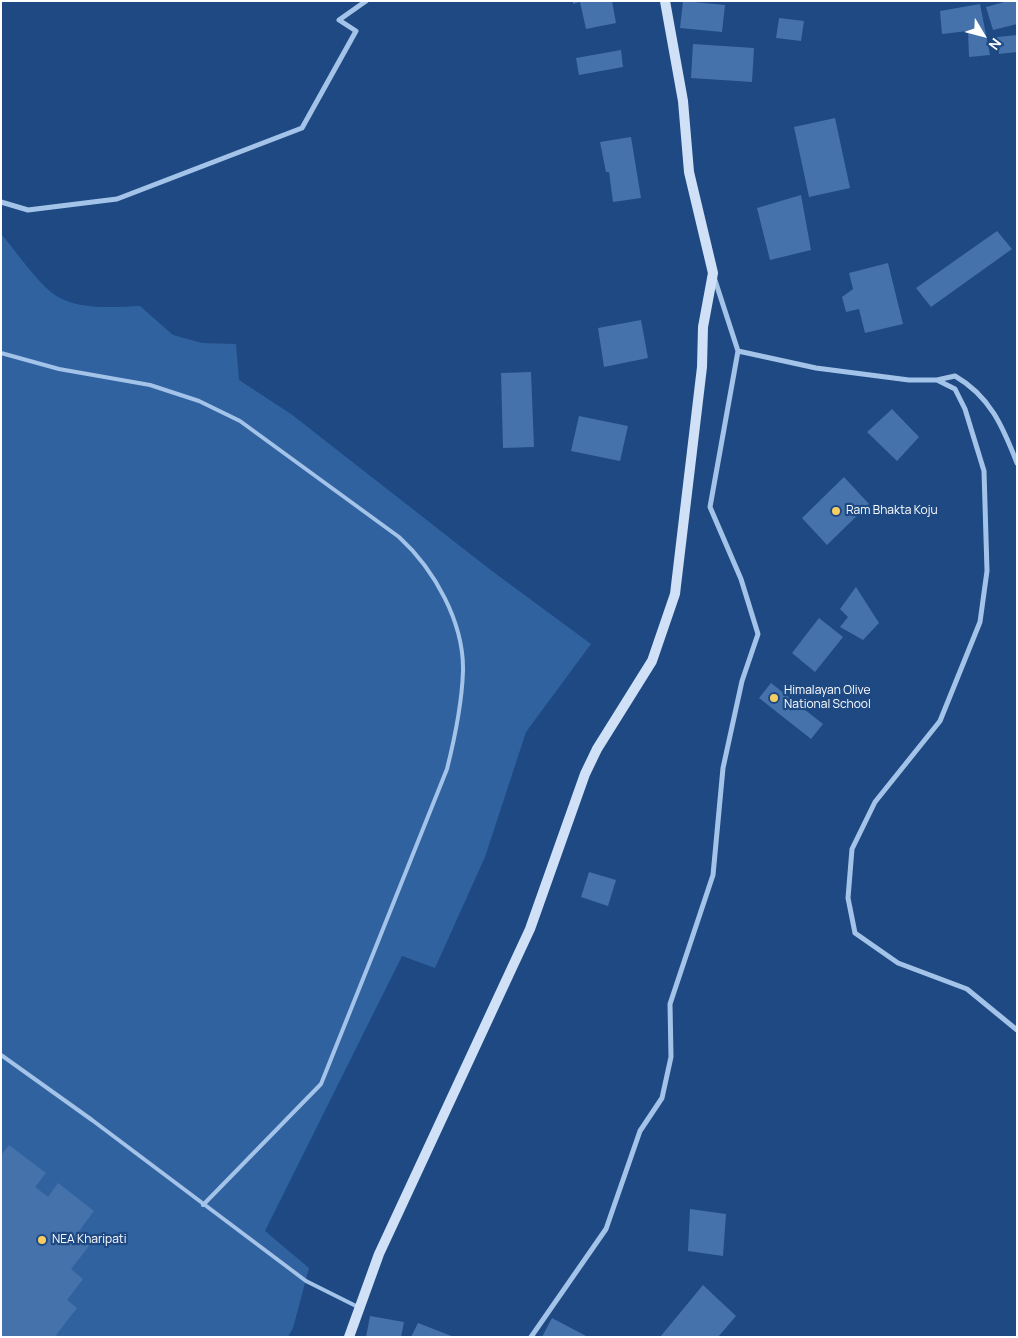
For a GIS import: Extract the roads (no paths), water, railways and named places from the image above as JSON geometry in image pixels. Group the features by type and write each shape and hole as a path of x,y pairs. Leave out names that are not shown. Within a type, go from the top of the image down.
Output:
{"main road":[{"path":"349,1337 378,1254 530,929 585,774 597,749 652,661 675,594 702,367 703,327 713,273 690,172 683,101 665,1"}],"street":[{"path":"1,202 28,210 117,199 302,128 356,31 339,20 366,1"},
{"path":"531,1337 606,1228 640,1131 662,1098 671,1057 670,1004 713,875 724,768 742,681 758,634 741,579 710,507 738,351 713,273"},
{"path":"738,351 816,368 909,380 937,380 955,376 971,385 997,416 1017,463"},
{"path":"937,380 955,389 965,408 984,471 987,571 980,622 940,721 875,802 852,849 848,898 855,933 898,963 967,989 1017,1030"}],"lane":[{"path":"1,353 59,369 150,385 199,401 240,421 399,537 416,553 443,593 454,621 463,669 455,735 447,769 321,1084 203,1205"},
{"path":"1,1055 92,1120 306,1281 358,1308"}],"place":[{"name":"Ram Bhakta Koju","path":"836,511"},
{"name":"Himalayan Olive National School","path":"774,698"},
{"name":"NEA Kharipati","path":"42,1240"}]}
